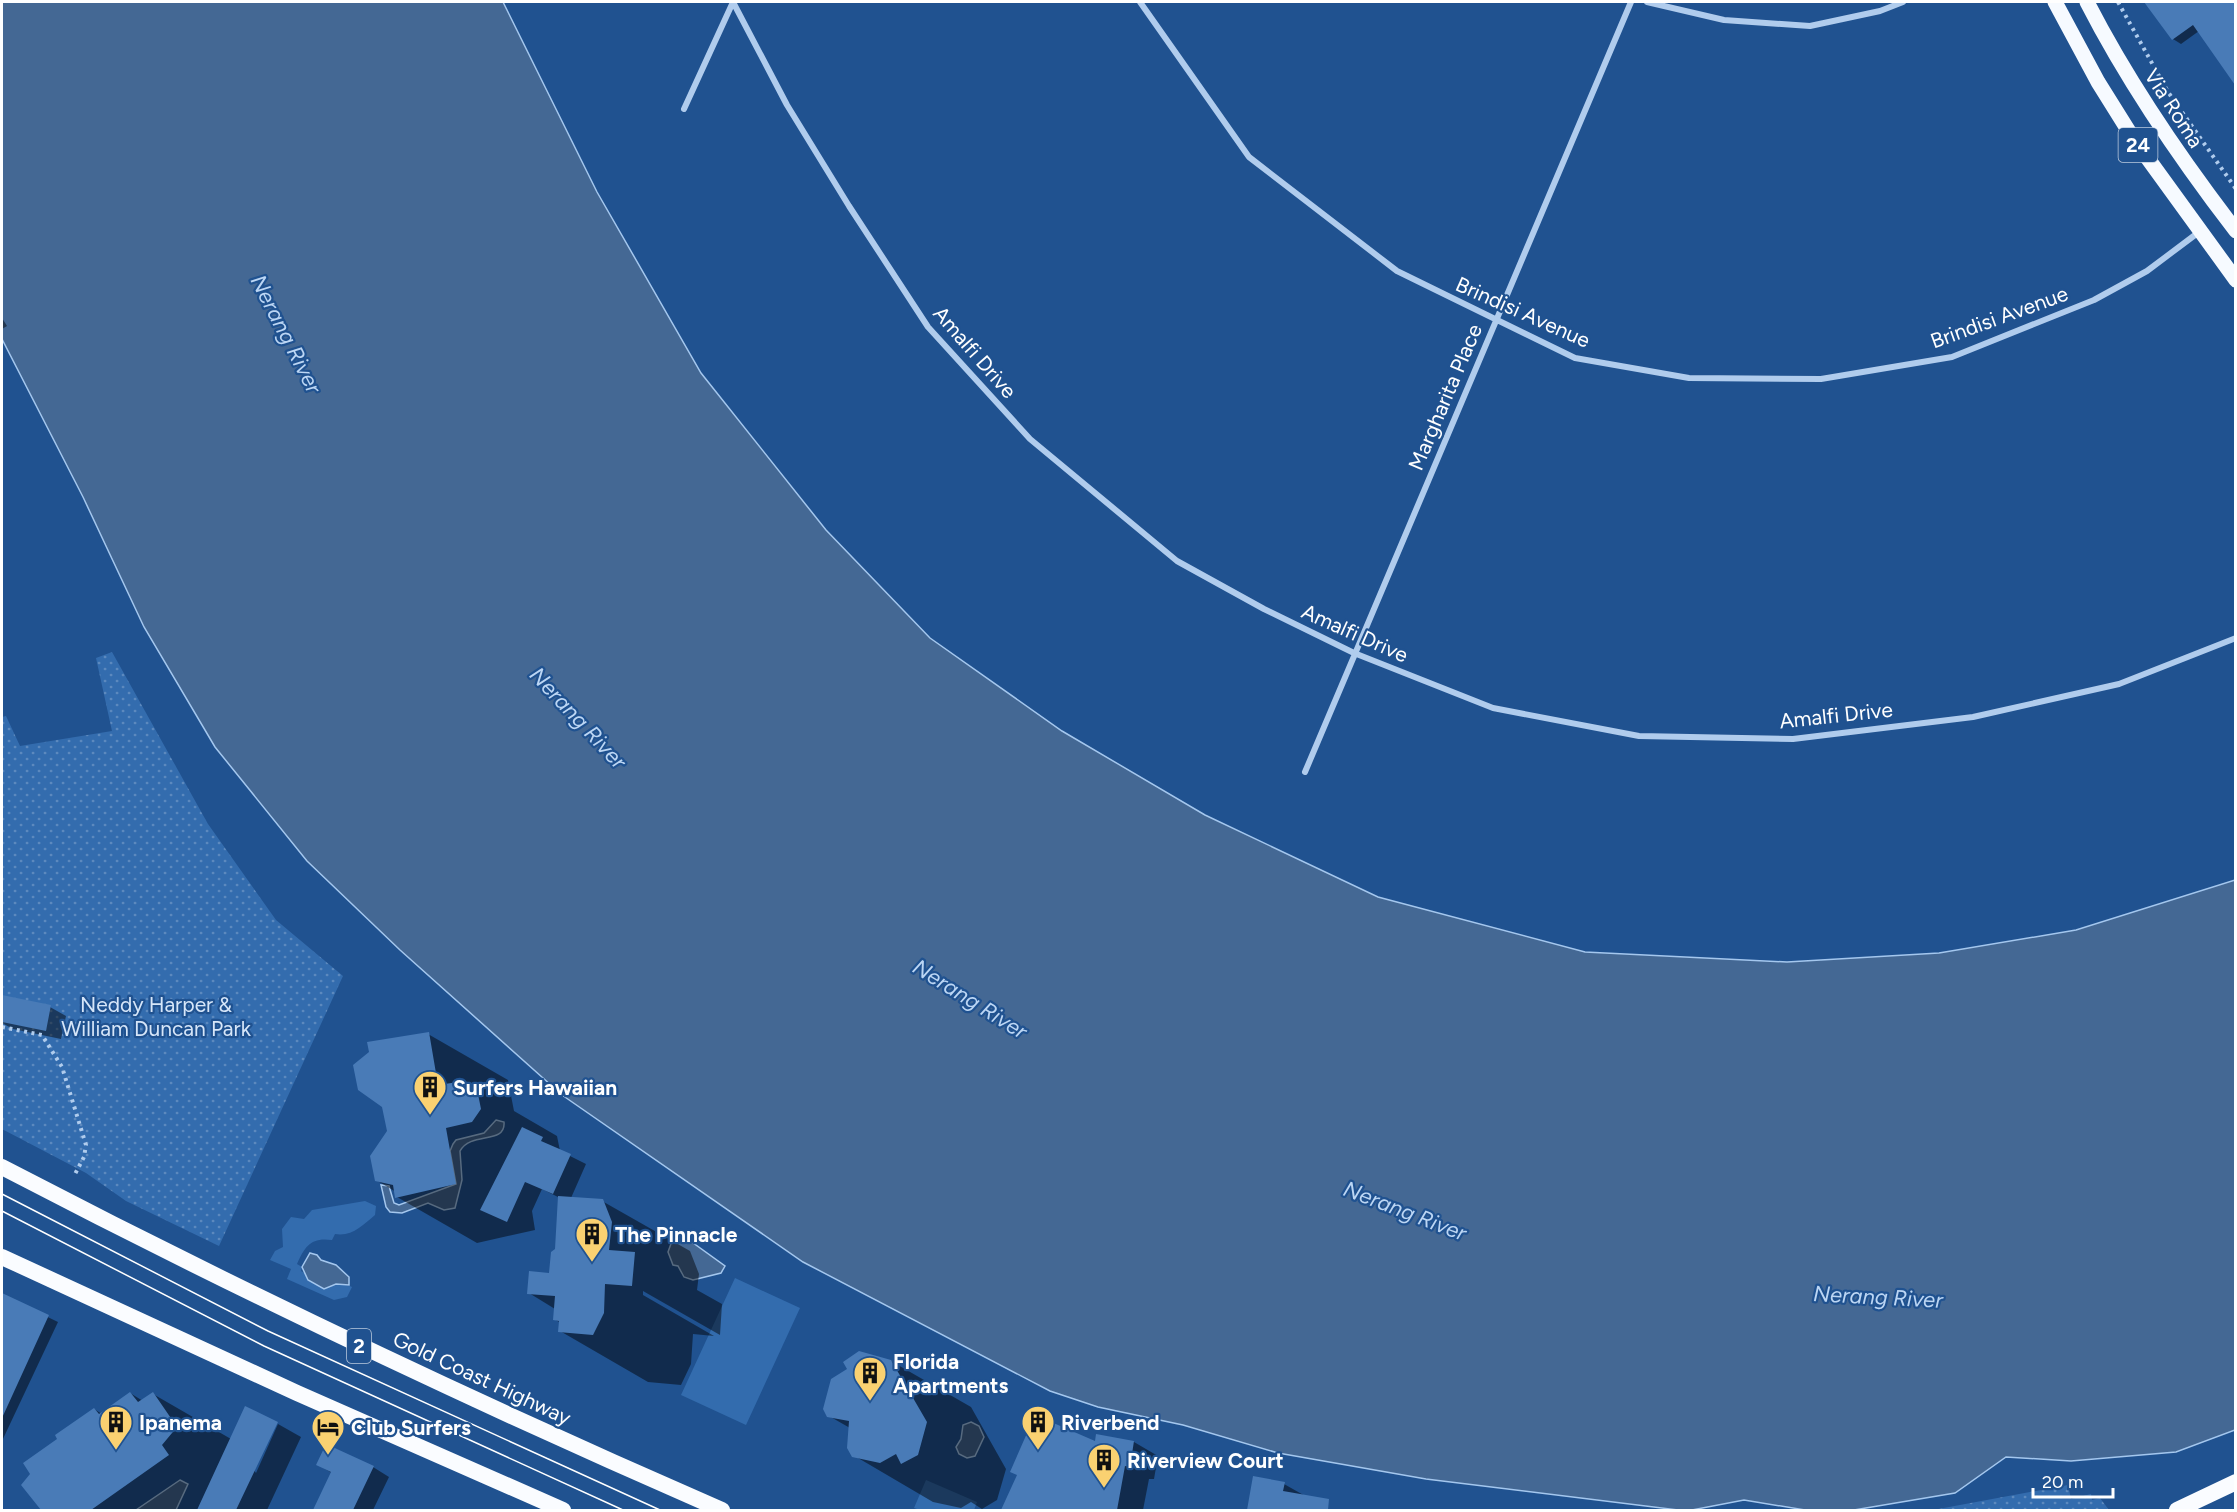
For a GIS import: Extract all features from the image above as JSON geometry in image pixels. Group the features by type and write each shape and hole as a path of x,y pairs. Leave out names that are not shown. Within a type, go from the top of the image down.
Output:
{"highway":[{"name":"Gold Coast Highway","path":"2,1167 144,1241 368,1350 722,1510"},
{"path":"2,1257 297,1393 563,1510"},
{"path":"2177,1510 2235,1482"}],"main road":[{"name":"24","path":"2055,2 2098,82 2199,232 2235,280"},
{"name":"Via Roma","path":"2087,2 2147,108 2235,231"}],"street":[{"path":"684,109 733,2"},
{"name":"Amalfi Drive","path":"733,2 787,105 849,206 928,327 1030,439 1177,561 1264,609 1354,653 1493,708 1639,736 1792,739 1973,717 2119,684 2235,638"},
{"name":"Brindisi Avenue","path":"1140,2 1249,157 1397,271 1575,358 1689,378 1821,379 1952,357 2094,300 2147,270 2199,232"},
{"name":"Margharita Place","path":"1305,772 1631,2"},
{"path":"1647,2 1724,20 1810,26 1880,11 1904,2"}],"path":[{"path":"2118,2 2168,92 2235,189"},
{"path":"2,1028 42,1035 62,1067 86,1145 84,1157 75,1174"}],"green space":[{"name":"Neddy Harper & William Duncan Park","path":"112,652 208,824 276,920 343,976 219,1246 126,1201 86,1173 2,1129 2,717 6,716 20,746 112,731 96,658"},
{"path":"365,1201 376,1206 375,1215 352,1232 335,1234 332,1240 319,1240 310,1244 297,1264 302,1267 301,1271 329,1287 347,1285 352,1287 347,1297 334,1300 287,1279 291,1269 270,1260 275,1251 283,1247 282,1229 291,1217 304,1219 312,1210"},
{"path":"735,1278 800,1308 746,1425 681,1395"},
{"path":"926,1480 977,1502 974,1510 914,1508"},
{"path":"2068,1485 2071,1499 2091,1494 2092,1500 2100,1498 2109,1510 1933,1510"}],"water":[{"name":"Nerang River","path":"2,2 503,2 597,192 701,373 826,530 930,638 1062,731 1205,815 1378,897 1585,952 1787,962 1939,953 2076,930 2235,880 2235,1430 2176,1452 2071,1461 2006,1457 1955,1493 1854,1510 1805,1510 1744,1500 1692,1510 1678,1510 1426,1479 1278,1453 1183,1425 1098,1407 1050,1391 803,1262 562,1095 400,950 307,861 215,747 144,627 83,497 2,339"},
{"path":"496,1120 504,1122 500,1133 472,1141 460,1151 462,1180 455,1208 444,1210 428,1203 402,1213 390,1212 386,1207 381,1185 389,1186 394,1203 399,1205 456,1184 450,1151 453,1144 456,1140 484,1133"},
{"path":"678,1235 682,1235 725,1266 721,1273 693,1280 684,1277 678,1266 673,1265 668,1252 672,1241"},
{"path":"310,1253 336,1265 349,1277 349,1285 336,1284 324,1289 308,1280 302,1267"},
{"path":"971,1422 979,1426 984,1437 975,1456 967,1458 959,1454 956,1447 961,1439 963,1425"},
{"path":"180,1480 188,1484 176,1510 136,1510"}],"building":[{"path":"2144,2 2235,2 2235,85 2193,25 2172,40"},
{"path":"2,995 51,1005 46,1031 2,1022"},
{"name":"Surfers Hawaiian","path":"429,1032 438,1085 465,1081 477,1089 481,1109 472,1122 446,1128 456,1184 395,1198 393,1185 375,1181 370,1156 387,1131 382,1107 358,1090 353,1065 369,1052 367,1042"},
{"path":"522,1127 543,1137 541,1141 571,1154 553,1194 525,1182 507,1222 480,1210"},
{"name":"The Pinnacle","path":"558,1196 603,1199 612,1222 609,1250 635,1252 632,1286 605,1284 604,1313 593,1335 558,1332 559,1321 553,1320 555,1296 527,1294 529,1271 549,1273 551,1252 555,1249"},
{"path":"2,1293 49,1315 2,1418"},
{"name":"Florida Apartments","path":"859,1351 891,1360 927,1422 918,1455 901,1464 896,1454 880,1463 852,1457 847,1448 849,1421 827,1417 823,1409 831,1379 847,1369 843,1362"},
{"name":"Ipanema","path":"130,1392 138,1402 153,1392 177,1427 162,1445 169,1455 91,1510 41,1510 21,1485 30,1474 23,1463 57,1439 55,1435 94,1408 99,1414"},
{"path":"245,1406 278,1422 236,1510 197,1510"},
{"path":"1035,1415 1095,1441 1096,1434 1134,1441 1130,1467 1125,1466 1117,1510 1001,1510 1017,1475 1010,1472"},
{"path":"326,1444 374,1466 353,1510 313,1510 331,1472 316,1465"},
{"path":"1253,1476 1285,1482 1283,1491 1329,1499 1328,1510 1247,1510"}],"tram line":[{"path":"2,1194 268,1331 660,1510"},
{"path":"2,1211 264,1346 623,1510"}],"place":[{"name":"Surfers Hawaiian","path":"430,1116"},
{"name":"The Pinnacle","path":"592,1263"},
{"name":"Florida Apartments","path":"870,1402"},
{"name":"Ipanema","path":"116,1451"},
{"name":"Riverbend","path":"1038,1451"},
{"name":"Club Surfers","path":"328,1456"},
{"name":"Riverview Court","path":"1104,1489"}]}
